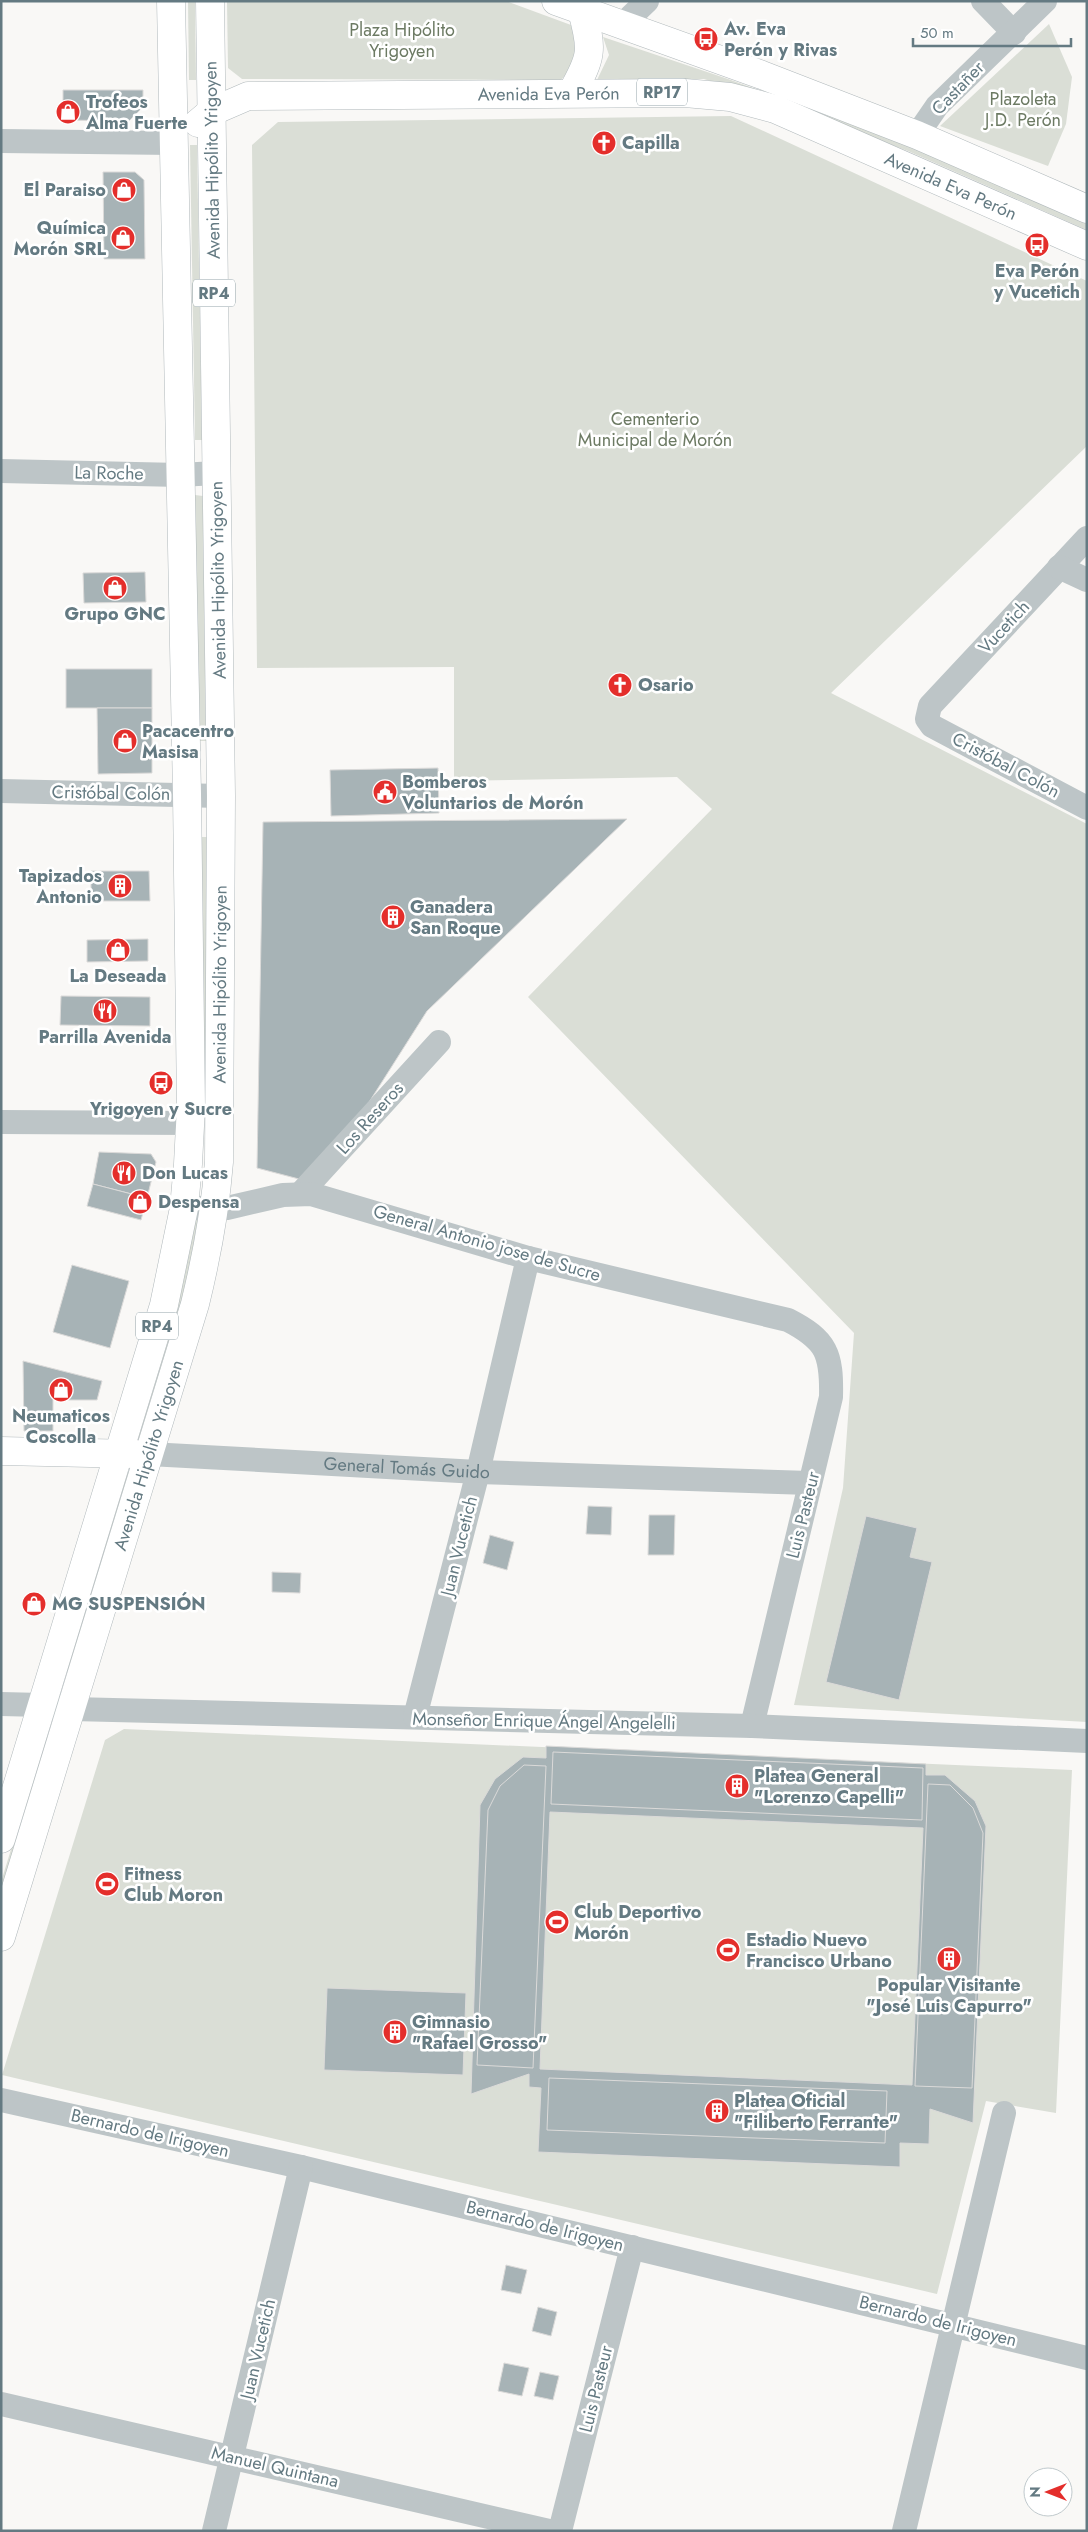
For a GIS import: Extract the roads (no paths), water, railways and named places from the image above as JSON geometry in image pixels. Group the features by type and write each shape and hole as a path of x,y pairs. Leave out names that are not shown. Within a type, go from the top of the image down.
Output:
{"main road":[{"name":"Avenida Hipólito Yrigoyen","path":"1,1839 164,1305 184,1208 190,1123 187,794 172,1"},
{"name":"Avenida Hipólito Yrigoyen","path":"1,1938 195,1304 211,1239 215,1209 219,1162 221,796 210,1"},
{"name":"Avenida Eva Perón","path":"556,1 762,75 917,135 1087,209"},
{"path":"572,92 586,67 589,54 590,39 582,11"},
{"name":"Avenida Eva Perón","path":"174,143 211,112 248,96 685,92 730,97 775,109 1087,246"},
{"name":"General Tomás Guido","path":"1,1451 149,1454"}],"street":[{"path":"622,26 647,1"},
{"path":"983,1 1014,33"},
{"name":"Castañer","path":"917,135 937,106 1045,1"},
{"path":"1,141 174,143"},
{"name":"La Roche","path":"1,471 180,475 216,473"},
{"name":"Vucetich","path":"927,719 930,706 1087,538"},
{"path":"1059,567 1087,580"},
{"name":"Cristóbal Colón","path":"927,719 932,726 1087,808"},
{"name":"Cristóbal Colón","path":"1,791 221,796"},
{"name":"Los Reseros","path":"300,1194 439,1042"},
{"path":"1,1122 190,1123"},
{"name":"General Antonio jose de Sucre","path":"184,1208 215,1209 239,1206 283,1195 300,1194 329,1199 528,1258 788,1320"},
{"name":"Juan Vucetich","path":"415,1717 478,1472 528,1258"},
{"name":"Luis Pasteur","path":"752,1726 831,1397 832,1370 826,1352 815,1336 788,1320"},
{"name":"General Tomás Guido","path":"149,1454 478,1472 810,1483"},
{"name":"Monseñor Enrique Ángel Angelelli","path":"1,1704 42,1705 72,1709 752,1726 1087,1741"},
{"name":"Bernardo de Irigoyen","path":"1,2100 300,2167 1087,2358"},
{"path":"904,2531 1004,2113"},
{"name":"Juan Vucetich","path":"214,2531 300,2167"},
{"name":"Luis Pasteur","path":"560,2531 632,2247"},
{"name":"Manuel Quintana","path":"1,2404 233,2456 549,2531"}],"place":[{"name":"Av. Eva Perón y Rivas","path":"706,39"},
{"name":"Trofeos Alma Fuerte","path":"68,112"},
{"name":"Capilla","path":"604,143"},
{"name":"El Paraiso","path":"124,190"},
{"name":"Química Morón SRL","path":"123,238"},
{"name":"Eva Perón y Vucetich","path":"1037,245"},
{"name":"Grupo GNC","path":"115,588"},
{"name":"Osario","path":"620,685"},
{"name":"Pacacentro Masisa","path":"125,741"},
{"name":"Bomberos Voluntarios de Morón","path":"385,792"},
{"name":"Tapizados Antonio","path":"120,886"},
{"name":"Ganadera San Roque","path":"393,917"},
{"name":"La Deseada","path":"118,950"},
{"name":"Parrilla Avenida","path":"105,1011"},
{"name":"Yrigoyen y Sucre","path":"161,1083"},
{"name":"Don Lucas","path":"124,1173"},
{"name":"Despensa","path":"140,1202"},
{"name":"Neumaticos Coscolla","path":"61,1390"},
{"name":"MG SUSPENSIÓN","path":"34,1604"},
{"name":"Platea General \"Lorenzo Capelli\"","path":"737,1786"},
{"name":"Fitness Club Moron","path":"107,1884"},
{"name":"Club Deportivo Morón","path":"557,1922"},
{"name":"Estadio Nuevo Francisco Urbano","path":"728,1950"},
{"name":"Popular Visitante \"José Luis Capurro\"","path":"949,1959"},
{"name":"Gimnasio \"Rafael Grosso\"","path":"395,2032"},
{"name":"Platea Oficial \"Filiberto Ferrante\"","path":"717,2111"}],"park label":[{"name":"Plaza Hipólito Yrigoyen","path":"402,40"},
{"name":"Plazoleta J.D. Perón","path":"1023,109"},
{"name":"Cementerio Municipal de Morón","path":"655,429"}]}
